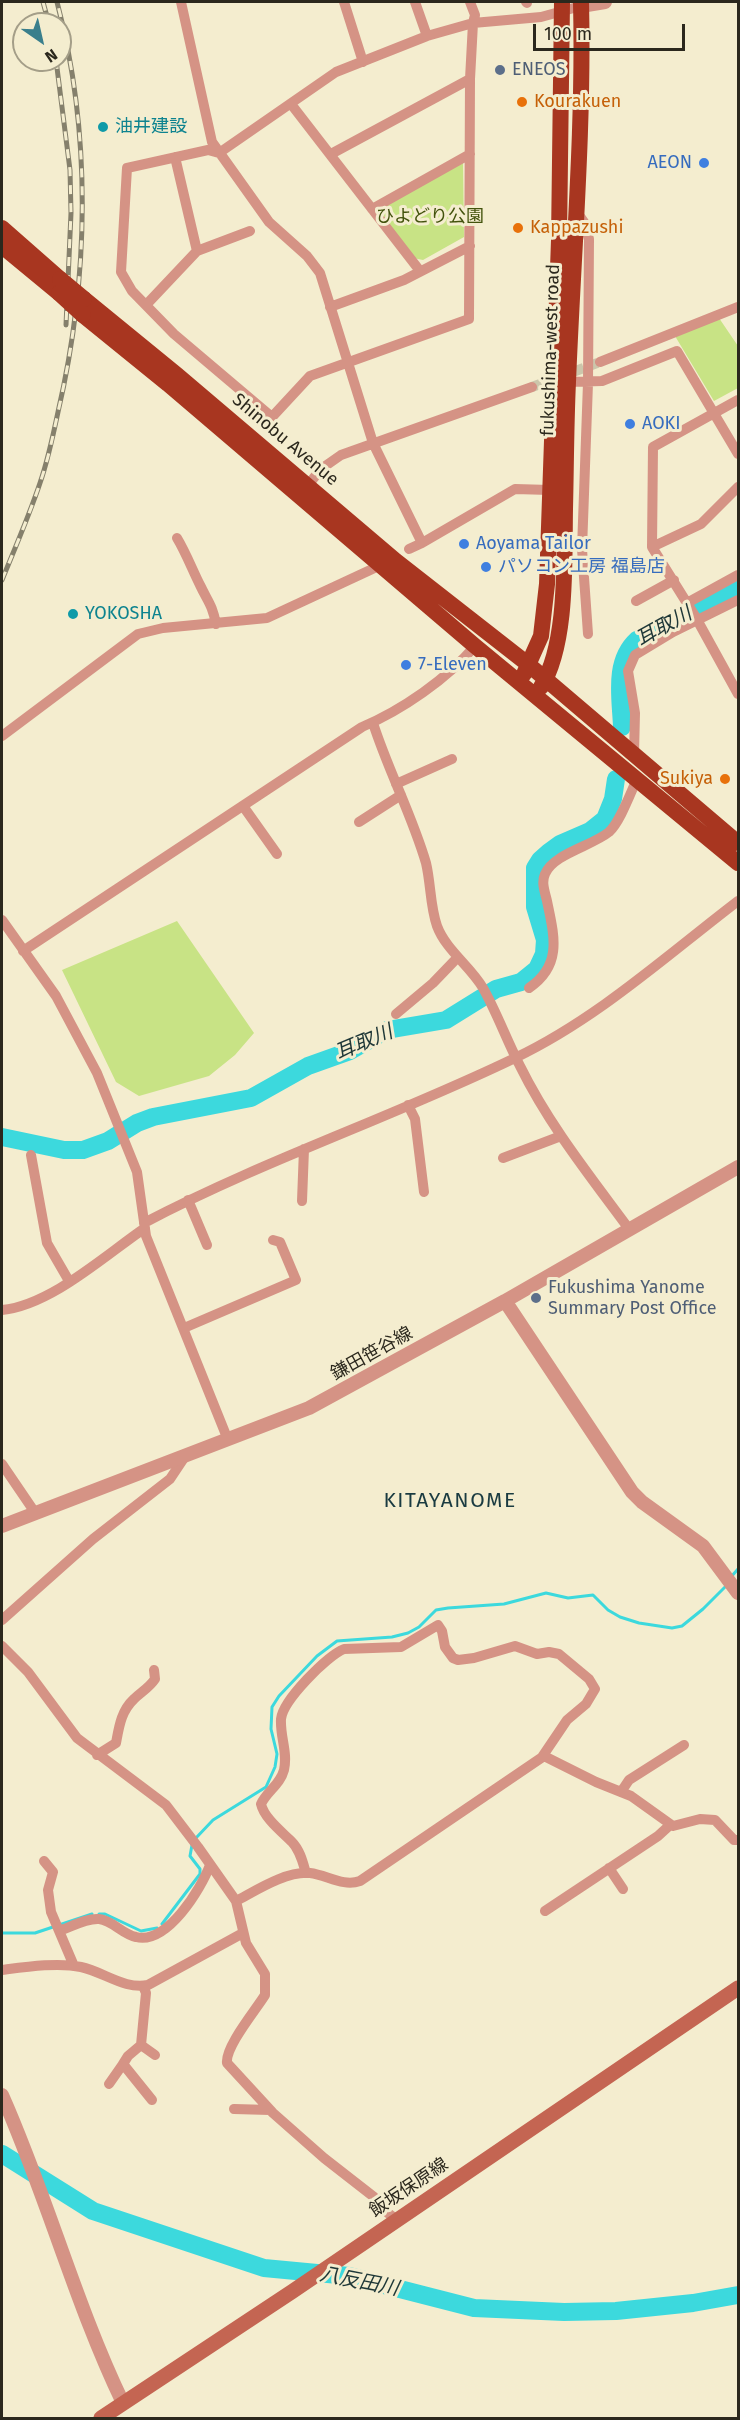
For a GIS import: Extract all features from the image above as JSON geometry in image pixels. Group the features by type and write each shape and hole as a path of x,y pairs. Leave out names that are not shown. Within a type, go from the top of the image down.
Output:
{"highway":[{"name":"fukushima-west road","path":"535,696 545,680 555,647 564,589 568,382 582,99 581,4"},
{"name":"fukushima-west road","path":"519,683 541,636 547,585 559,240 562,6"},
{"name":"Shinobu Avenue","path":"2,228 84,307 304,491 529,665 738,843"},
{"name":"Shinobu Avenue","path":"2,246 60,286"},
{"name":"Shinobu Avenue","path":"304,491 381,566 738,863"}],"main road":[{"name":"飯坂保原線","path":"101,2418 293,2291 738,1988"}],"street":[{"path":"181,2 212,142 269,222 313,262 320,273 373,443 422,543"},
{"path":"345,2 363,62"},
{"path":"415,2 427,36"},
{"path":"470,2 475,15 473,23 470,79 469,319 310,376 272,417 174,334 132,291 121,272 127,168 208,150 219,153 336,72 427,36 473,23 541,17 562,6 605,2"},
{"path":"331,154 470,79"},
{"path":"291,104 420,271"},
{"path":"372,209 470,154"},
{"path":"175,157 198,251"},
{"path":"576,212 584,222 589,239 588,383 582,549 588,634"},
{"path":"147,305 198,251 250,231"},
{"path":"330,307 363,297 471,246"},
{"path":"600,362 738,307"},
{"path":"568,382 602,381 676,351 738,454"},
{"path":"304,491 321,469 334,459 532,387"},
{"path":"738,400 653,447 652,547 674,580 738,694"},
{"path":"652,547 701,524 738,487"},
{"path":"409,549 515,489 550,490"},
{"path":"177,538 212,603 216,624"},
{"path":"564,546 582,549"},
{"path":"2,736 138,634 163,628 267,618 381,566"},
{"path":"634,754 636,713 628,679 630,663 642,650 738,575"},
{"path":"636,601 674,580"},
{"path":"692,611 738,600"},
{"path":"23,951 362,727 373,723 455,669 475,646"},
{"path":"373,723 426,864 437,927 484,990 516,1058 561,1136 629,1229"},
{"path":"396,784 452,759"},
{"path":"529,988 544,976 553,957 551,921 543,884 545,872 556,861 610,831 638,779"},
{"path":"359,822 401,795"},
{"path":"243,806 277,854"},
{"path":"2,1310 34,1303 69,1281 145,1225 188,1200 516,1058 594,1012 738,901"},
{"path":"2,920 56,996 97,1073 137,1172 146,1236 228,1440"},
{"path":"396,1014 433,983 458,957"},
{"path":"408,1105 415,1119 424,1192"},
{"path":"503,1158 561,1136"},
{"path":"302,1201 304,1149"},
{"path":"31,1155 47,1243 69,1281"},
{"name":"鎌田笹谷線","path":"2,1526 184,1458 325,1400 505,1301 738,1167"},
{"path":"188,1200 207,1245"},
{"path":"184,1328 296,1280 280,1242 273,1240"},
{"path":"505,1301 632,1492 642,1502 702,1546 733,1585"},
{"path":"2,1620 93,1539 170,1479 184,1458"},
{"path":"2,1464 36,1514"},
{"path":"236,1901 279,1880 306,1873 348,1883 360,1881 542,1757 567,1720 586,1704 595,1689 589,1679 559,1654 549,1652 537,1654 515,1646 474,1658 458,1660 453,1658 444,1647 442,1631 438,1625 401,1647 344,1649 336,1652 325,1661 285,1708 281,1718 284,1768 276,1787 261,1804 262,1809 296,1848 306,1873"},
{"path":"2,1646 28,1672 67,1728 97,1755 166,1805 236,1901 243,1933 250,1951 265,1974 266,1990 231,2047 226,2060 236,2075 270,2110 324,2158 374,2197 384,2210 397,2220"},
{"path":"97,1755 116,1743 124,1711 132,1700 151,1686 155,1679 154,1670"},
{"path":"621,1792 629,1780 684,1745"},
{"path":"542,1757 643,1803 670,1825 680,1825 700,1819 715,1820 734,1840 738,1840"},
{"path":"545,1911 670,1825"},
{"path":"44,1861 53,1872 48,1890 51,1912 74,1966"},
{"path":"57,1927 98,1919 138,1938 164,1931 204,1881 210,1865"},
{"path":"609,1868 623,1889"},
{"path":"2,1970 83,1967 128,1984 143,1986 243,1933"},
{"path":"108,2084 128,2056 141,2045 146,1993 143,1986"},
{"path":"141,2045 155,2055"},
{"path":"123,2064 152,2100"},
{"path":"2,2095 20,2135 87,2323 123,2403"},
{"path":"234,2109 270,2110"}],"green space":[{"name":"ひよどり公園","path":"463,161 464,237 423,260 413,258 376,209"},
{"path":"719,318 738,346 738,388 714,401 675,336"},
{"path":"177,921 254,1033 235,1055 209,1076 139,1096 116,1082 62,970"}],"waterway":[{"name":"耳取川","path":"622,727 620,681 624,659 629,649 637,640 738,586"},
{"name":"耳取川","path":"2,1137 64,1150 83,1150 108,1141 137,1123 153,1117 251,1098 308,1066 350,1051 387,1030 446,1020 496,989 521,982 537,969 544,954 545,940 535,907 535,868 540,860 560,844 590,831 605,819 613,799 616,779"},
{"path":"731,1577 738,1569"},
{"path":"195,1839 213,1820 266,1787 275,1767 277,1754 271,1729 272,1707 279,1696 317,1656 337,1641 392,1637 408,1633 419,1627 436,1610 504,1604 546,1593 568,1598 593,1595 608,1610 620,1617 639,1623 672,1628 682,1626 727,1585"},
{"path":"162,1924 200,1874 200,1869 190,1856 192,1845"},
{"path":"2,1933 35,1933 92,1914"},
{"path":"99,1914 105,1914 141,1931 157,1928"},
{"name":"八反田川","path":"2,2154 93,2211 264,2268 349,2276 474,2308 564,2312 616,2311 693,2303 738,2295"}],"tunnel":[{"path":"532,387 600,362"}],"railway":[{"path":"43,2 46,12"},
{"path":"2,580 31,508 54,430 68,361 81,258 81,155 76,103 57,2"},
{"path":"58,72 70,170 71,213 66,325"}],"place":[{"name":"ENEOS","path":"500,70"},
{"name":"Kourakuen","path":"522,102"},
{"name":"油井建設","path":"103,127"},
{"name":"AEON","path":"704,163"},
{"name":"Kappazushi","path":"518,228"},
{"name":"AOKI","path":"630,424"},
{"name":"Aoyama Tailor","path":"464,544"},
{"name":"パソコン工房 福島店","path":"486,567"},
{"name":"YOKOSHA","path":"73,614"},
{"name":"7-Eleven","path":"406,665"},
{"name":"Sukiya","path":"725,779"},
{"name":"Fukushima Yanome Summary Post Office","path":"536,1298"}],"district":[{"name":"KITAYANOME","path":"450,1501"}]}
